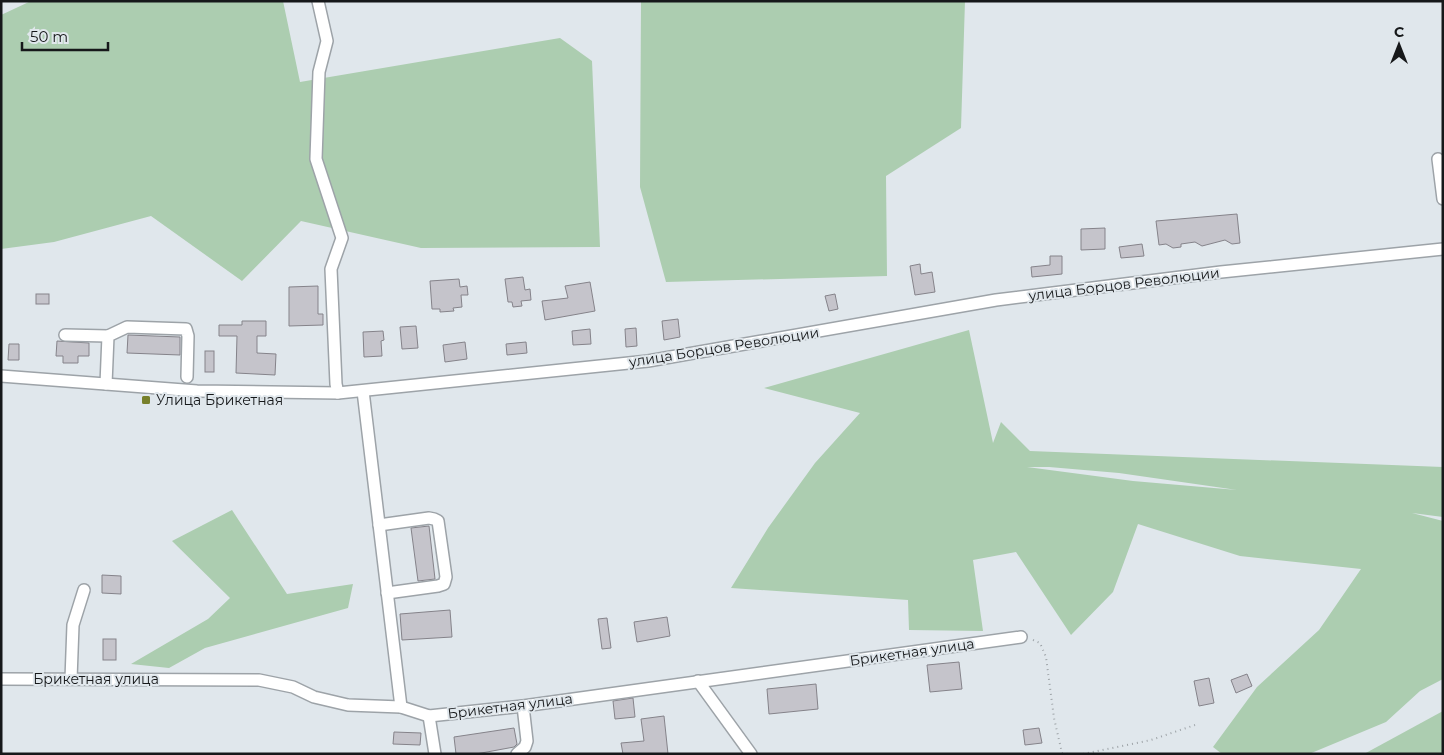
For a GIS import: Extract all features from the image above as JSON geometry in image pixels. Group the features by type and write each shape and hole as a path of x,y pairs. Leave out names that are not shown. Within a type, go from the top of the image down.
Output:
{"street":[{"path":"318,1 327,41 319,72 316,159 342,238 331,269 338,393"},
{"path":"1438,159 1443,199"},
{"name":"улица Борцов Революции","path":"1,376 197,391 338,393 363,391 648,361 996,300 1221,272 1443,248"},
{"path":"65,335 108,336 127,327 186,329 188,336 187,377"},
{"path":"106,384 108,336"},
{"path":"363,391 401,707"},
{"path":"379,525 429,518 438,521 446,577 444,584 438,586 387,593"},
{"path":"71,679 73,625 84,590"},
{"name":"Брикетная улица","path":"1,679 259,680 293,687 314,697 348,705 401,707 429,716 523,706 1021,637"},
{"path":"698,681 751,754"},
{"path":"517,754 527,741 523,706"},
{"path":"429,716 435,754"}],"path":[{"path":"1021,637 1040,643 1043,650 1046,658 1054,718 1062,753 1068,754"},
{"path":"1083,754 1151,740 1195,725"}],"green space":[{"path":"31,1 283,1 300,82 560,38 592,61 600,247 421,248 301,221 242,281 151,216 54,242 1,249 1,15"},
{"path":"641,1 965,1 961,128 886,176 887,276 666,282 640,187"},
{"path":"969,330 993,443 1001,422 1030,451 1443,467 1443,517 1412,513 1443,521 1443,679 1420,691 1386,722 1309,754 1222,754 1213,747 1257,687 1319,630 1361,569 1240,556 1138,524 1113,592 1071,635 1016,552 973,560 983,631 909,630 908,600 731,588 768,528 815,463 860,413 764,388","holes":["1027,467 1119,473 1237,490 1133,481"]},
{"path":"232,510 287,594 353,584 348,608 205,648 169,668 131,664 208,619 230,598 172,541"},
{"path":"1443,711 1443,754 1364,754"}],"building":[{"path":"1237,214 1240,243 1232,244 1225,240 1202,246 1195,242 1181,244 1181,247 1173,248 1166,244 1159,245 1156,221"},
{"path":"1105,228 1105,249 1081,250 1081,229"},
{"path":"1142,244 1144,256 1121,258 1119,247"},
{"path":"1050,256 1062,256 1062,274 1032,277 1031,267 1050,265"},
{"path":"920,264 921,274 932,272 935,292 915,295 910,266"},
{"path":"523,277 525,290 530,289 531,300 521,301 522,306 513,307 512,302 508,302 505,279"},
{"path":"459,279 460,287 467,286 468,295 461,295 462,307 453,308 454,311 440,312 440,309 432,309 430,281"},
{"path":"590,282 595,311 545,320 542,301 568,298 565,286"},
{"path":"318,286 318,314 323,314 323,325 289,326 289,287"},
{"path":"36,294 49,294 49,304 36,304"},
{"path":"835,294 838,309 829,311 825,296"},
{"path":"678,319 680,337 664,340 662,321"},
{"path":"242,321 266,321 266,336 257,336 257,353 276,354 275,375 236,373 237,336 219,336 219,325 242,325"},
{"path":"416,326 418,348 402,349 400,327"},
{"path":"636,328 637,346 626,347 625,329"},
{"path":"590,329 591,344 573,345 572,331"},
{"path":"383,331 384,340 381,341 382,356 364,357 363,332"},
{"path":"128,335 180,337 180,355 127,353"},
{"path":"57,341 89,343 89,356 78,356 78,363 63,363 63,356 56,356"},
{"path":"465,342 467,359 445,362 443,345"},
{"path":"526,342 527,353 507,355 506,344"},
{"path":"9,344 19,344 19,360 8,360"},
{"path":"205,351 214,351 214,372 205,372"},
{"path":"429,526 435,579 418,581 411,528"},
{"path":"102,575 121,576 121,594 102,593"},
{"path":"450,610 452,637 402,640 400,614"},
{"path":"667,617 670,636 637,642 634,622"},
{"path":"607,618 611,648 602,649 598,619"},
{"path":"103,639 116,639 116,660 103,660"},
{"path":"959,662 962,689 930,692 927,665"},
{"path":"1247,674 1252,686 1236,693 1231,680"},
{"path":"1209,678 1214,703 1199,706 1194,681"},
{"path":"816,684 818,709 769,714 767,689"},
{"path":"633,698 635,717 615,719 613,701"},
{"path":"664,716 668,754 623,754 621,743 644,741 641,719"},
{"path":"514,728 517,744 514,747 476,754 456,754 454,737"},
{"path":"1039,728 1042,743 1025,745 1023,730"},
{"path":"394,732 421,733 420,745 393,744"}],"place":[{"name":"Улица Брикетная","path":"146,400"}]}
